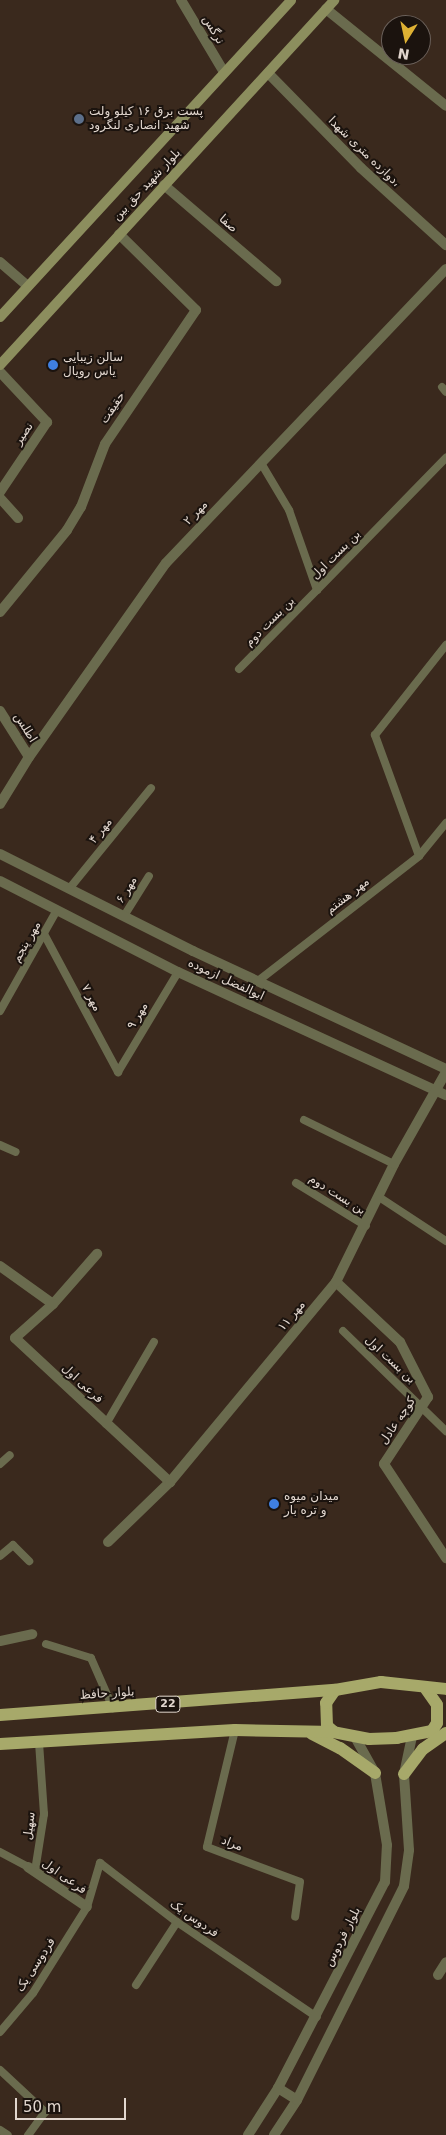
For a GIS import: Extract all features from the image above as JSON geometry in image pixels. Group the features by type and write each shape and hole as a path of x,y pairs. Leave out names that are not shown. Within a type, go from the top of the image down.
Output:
{"main road":[{"name":"بلوار شهید حق بین","path":"0,317 291,0"},
{"name":"بلوار شهید حق بین","path":"0,365 335,0"},
{"name":"22","path":"335,1690 381,1682 426,1689 446,1689"},
{"path":"426,1689 437,1706 437,1723 432,1731"},
{"name":"بلوار حافظ","path":"0,1715 335,1690"},
{"path":"334,1732 327,1726 325,1710 328,1696 335,1690"},
{"path":"0,1744 235,1730 334,1732 355,1737 384,1739 412,1736 446,1727"},
{"path":"305,1731 340,1748 375,1773"},
{"path":"404,1774 424,1749 446,1733"}],"street":[{"name":"نرگس","path":"182,0 224,72"},
{"path":"326,9 446,106"},
{"name":"دوازده متری شهدا،","path":"268,73 361,168 446,245"},
{"name":"صفا","path":"164,185 276,281"},
{"name":"حقیقت","path":"0,612 67,530 81,507 105,444 196,310 119,234"},
{"path":"0,262 28,286"},
{"name":"مهر ۲","path":"0,804 29,757 166,563 446,269"},
{"name":"نصیر","path":"0,372 47,422 0,492"},
{"path":"0,498 18,518"},
{"name":"اطلس","path":"0,712 29,757"},
{"name":"ابوالفضل ازموده","path":"0,854 258,981 446,1070"},
{"name":"ابوالفضل ازموده","path":"0,881 178,972 442,1093"},
{"name":"مهر ۱۱","path":"108,1542 170,1482 336,1282 366,1226 394,1164 442,1093 446,1070"},
{"name":"فرعی اول","path":"98,1254 53,1304 15,1338 170,1482"},
{"path":"0,1266 53,1304"},
{"name":"کوچه عادل","path":"336,1282 400,1342 428,1397 384,1464 446,1558"},
{"path":"0,1641 32,1634"},
{"path":"274,2135 297,2100 404,1886 410,1850 404,1774 412,1736"},
{"name":"بلوار فردوس","path":"248,2135 278,2088 317,2016 385,1882 388,1845 375,1773 355,1737"},
{"name":"فرعی اول","path":"28,1867 86,1908"},
{"path":"438,1975 446,1962"},
{"path":"278,2088 297,2100"}],"lane":[{"name":"بن بست اول","path":"261,463 289,510 318,590 446,458"},
{"name":"بن بست دوم","path":"239,669 318,590"},
{"path":"419,856 375,735 446,645"},
{"name":"مهر ۴","path":"69,889 151,788"},
{"name":"مهر هشتم","path":"258,981 419,856 446,823"},
{"name":"مهر ۶","path":"124,916 149,876"},
{"name":"مهر پنجم","path":"0,1011 57,910"},
{"name":"مهر ۷","path":"44,934 118,1072"},
{"name":"مهر ۹","path":"118,1072 178,972"},
{"path":"304,1120 394,1164"},
{"path":"0,1145 16,1152"},
{"name":"بن بست دوم","path":"296,1183 366,1226"},
{"path":"379,1197 446,1241"},
{"name":"بن بست اول","path":"343,1331 423,1405"},
{"path":"106,1424 154,1342"},
{"path":"423,1405 446,1431"},
{"path":"0,1464 10,1455"},
{"path":"0,1556 13,1545 29,1561"},
{"path":"46,1644 91,1658 113,1708"},
{"name":"مراد","path":"235,1730 207,1847 300,1882 295,1917"},
{"name":"سهیل","path":"28,1867 35,1871 44,1814 39,1743"},
{"path":"0,1852 28,1867"},
{"name":"فردوس یک","path":"86,1908 100,1863 176,1922 317,2016"},
{"name":"فردوسی یک","path":"0,2032 33,1993 86,1908"},
{"path":"136,1985 176,1922"},
{"path":"0,2070 44,2112 28,2135"},
{"path":"0,2130 8,2135"}],"place":[{"name":"پست برق ۱۶ کیلو ولت شهید انصاری لنگرود","path":"79,119"},
{"name":"سالن زیبایی یاس رویال","path":"53,365"},
{"name":"میدان میوه و تره بار","path":"274,1504"}]}
